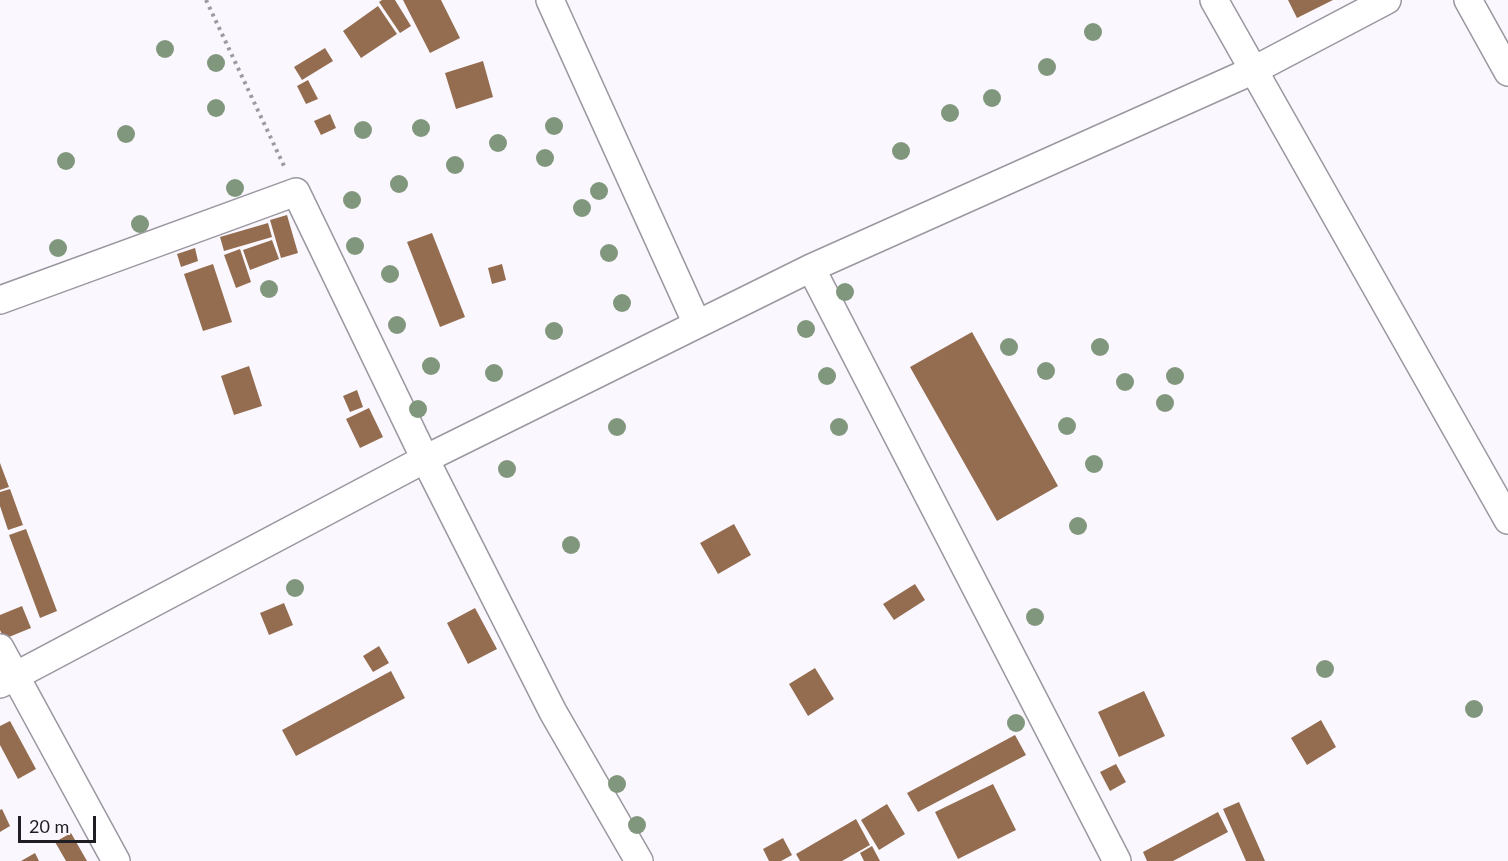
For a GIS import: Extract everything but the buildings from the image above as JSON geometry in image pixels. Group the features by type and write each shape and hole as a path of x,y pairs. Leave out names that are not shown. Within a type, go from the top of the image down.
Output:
{"street":[{"path":"550,0 697,324"},
{"path":"1214,0 1508,520"},
{"path":"8,680 425,459 697,324 811,268 1254,70 1387,0"},
{"path":"1468,0 1508,72"},
{"path":"0,300 296,192 425,459 553,712 639,861"},
{"path":"811,268 1117,861"},
{"path":"0,648 8,680 116,861"}],"path":[{"path":"206,0 296,192"}]}
